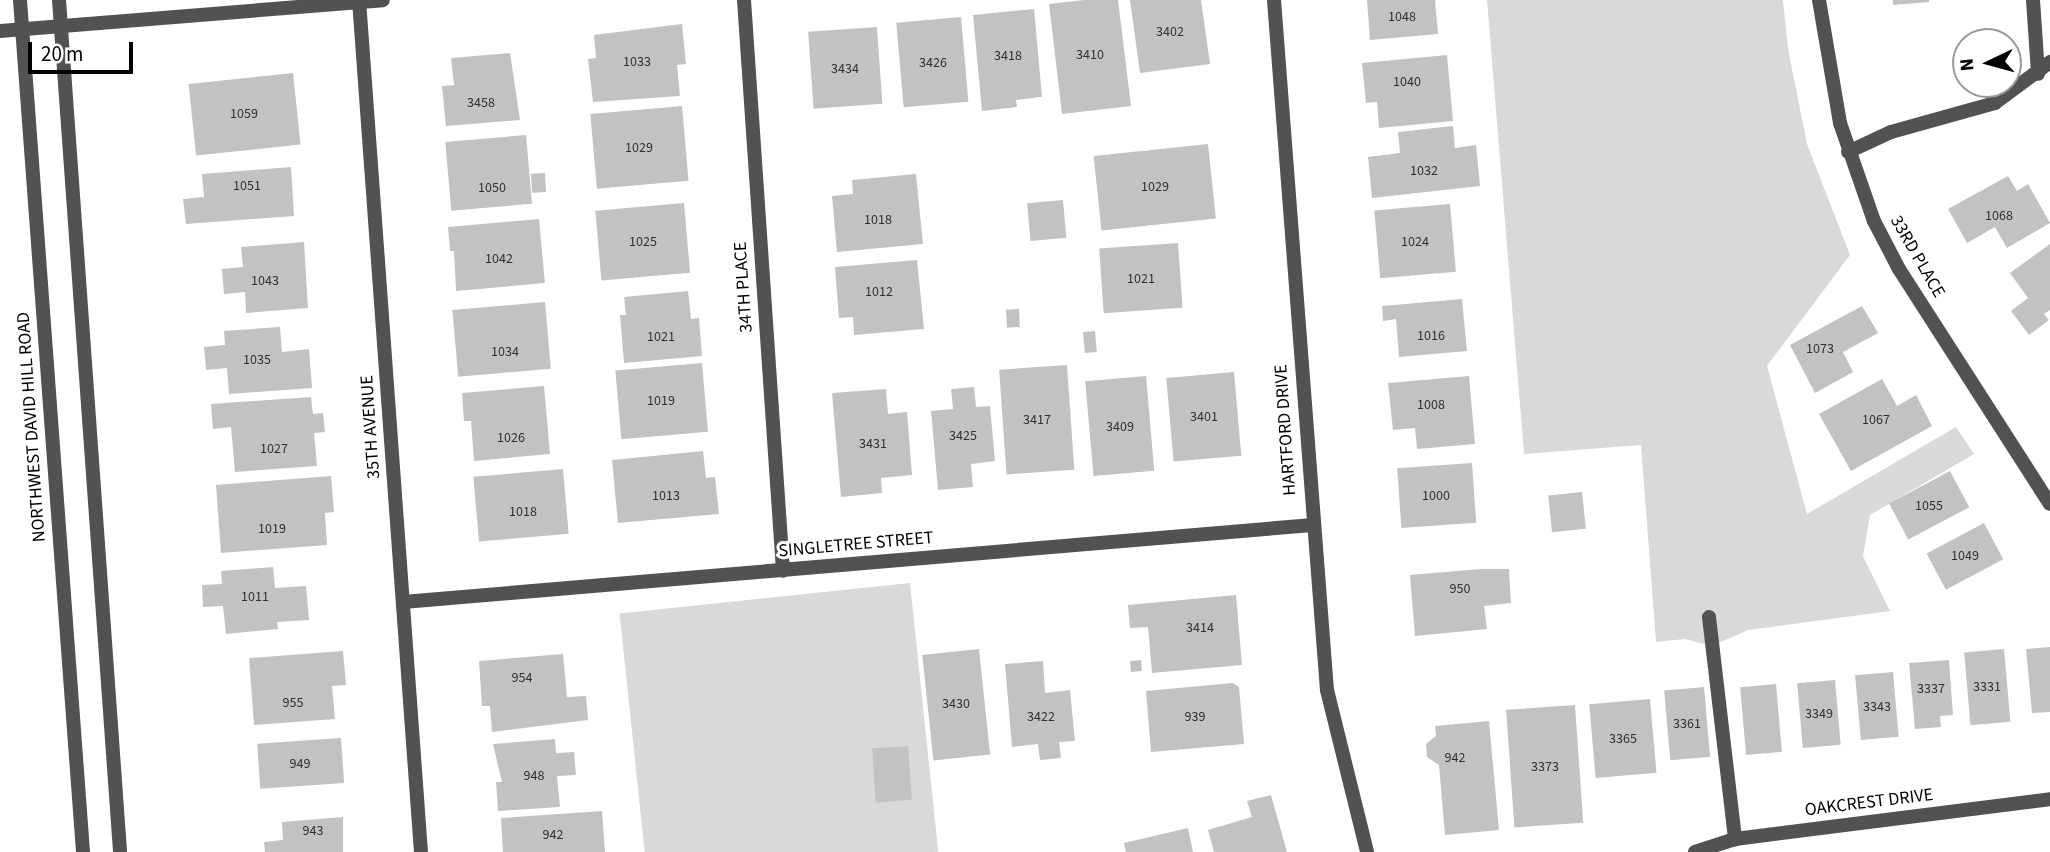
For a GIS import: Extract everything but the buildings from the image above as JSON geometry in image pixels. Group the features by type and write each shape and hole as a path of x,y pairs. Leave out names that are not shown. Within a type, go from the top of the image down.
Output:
{"street":[{"name":"NORTHWEST DAVID HILL ROAD","path":"20,0 83,852"},
{"path":"60,0 120,852"},
{"path":"0,31 383,0"},
{"name":"34TH PLACE","path":"744,0 783,571"},
{"name":"HARTFORD DRIVE","path":"1274,0 1327,690 1367,852"},
{"name":"33RD PLACE","path":"1819,0 1827,65 1848,152 1874,221 1899,269 2050,504"},
{"path":"2033,0 2038,75"},
{"name":"35TH AVENUE","path":"359,1 421,852"},
{"path":"1848,152 1891,132 1974,112 2038,75 2050,62"},
{"name":"SINGLETREE STREET","path":"403,602 1313,524"},
{"path":"1709,617 1735,839"},
{"name":"OAKCREST DRIVE","path":"1695,852 1735,839 2050,799"}],"shaded area":[{"path":"1487,0 1783,0 1788,49 1807,144 1850,255 1767,366 1807,514 1956,427 1974,454 1870,515 1863,556 1890,611 1748,630 1712,646 1685,639 1656,642 1641,445 1524,454"},
{"path":"910,583 938,852 645,852 620,614"}]}
